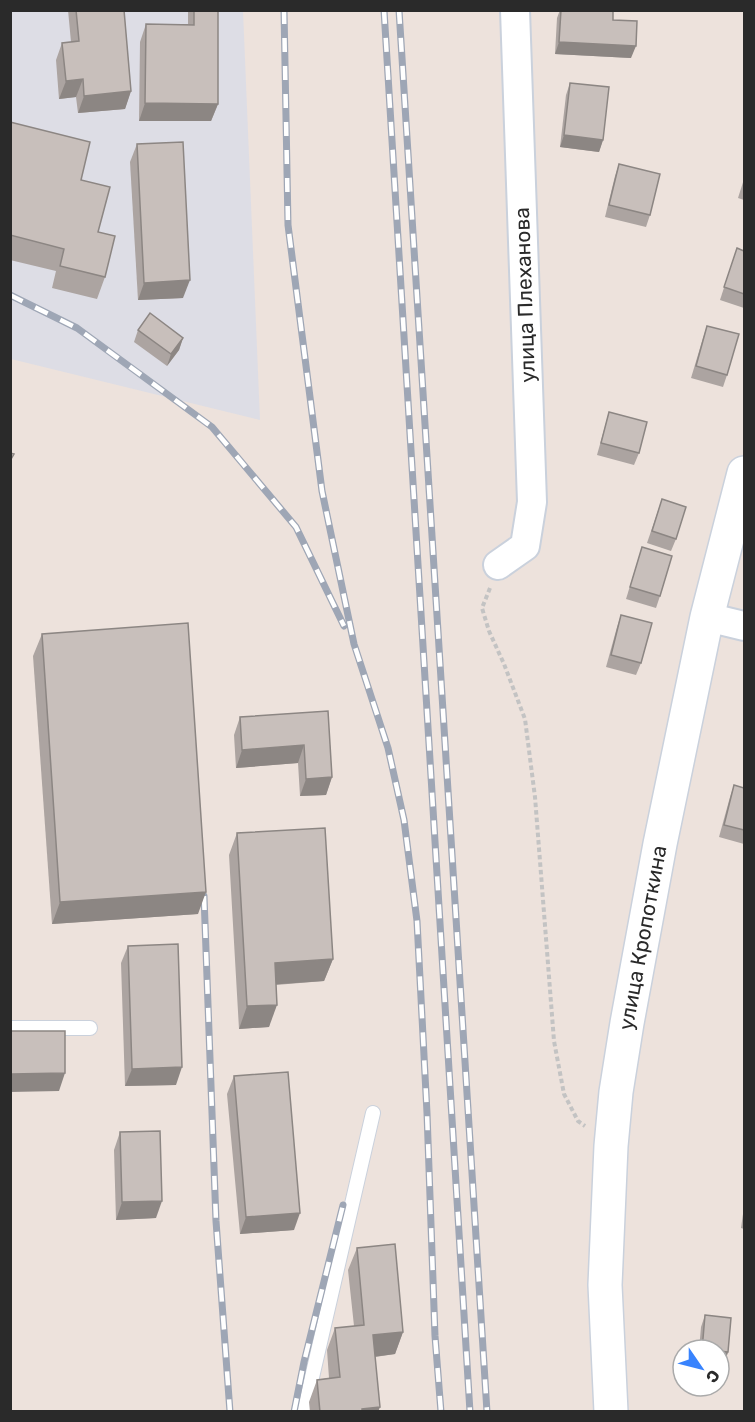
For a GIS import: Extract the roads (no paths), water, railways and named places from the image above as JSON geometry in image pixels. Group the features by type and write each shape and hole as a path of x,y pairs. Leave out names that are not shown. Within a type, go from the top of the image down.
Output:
{"main road":[{"name":"улица Кропоткина","path":"611,1412 605,1285 611,1146 616,1092 657,855 707,617 744,473"}],"street":[{"name":"улица Плеханова","path":"498,565 525,546 532,502 515,10"},
{"path":"707,617 744,626"}],"lane":[{"path":"10,1028 90,1029"},
{"path":"304,1412 373,1113"}],"railway":[{"path":"284,10 288,225 322,491 354,644 388,748 404,820 417,921 435,1336 441,1412"},
{"path":"384,10 470,1412"},
{"path":"399,10 487,1412"},
{"path":"10,295 77,328 212,427 296,527 344,626"},
{"path":"204,896 216,1221 230,1412"},
{"path":"294,1412 343,1205"}]}
